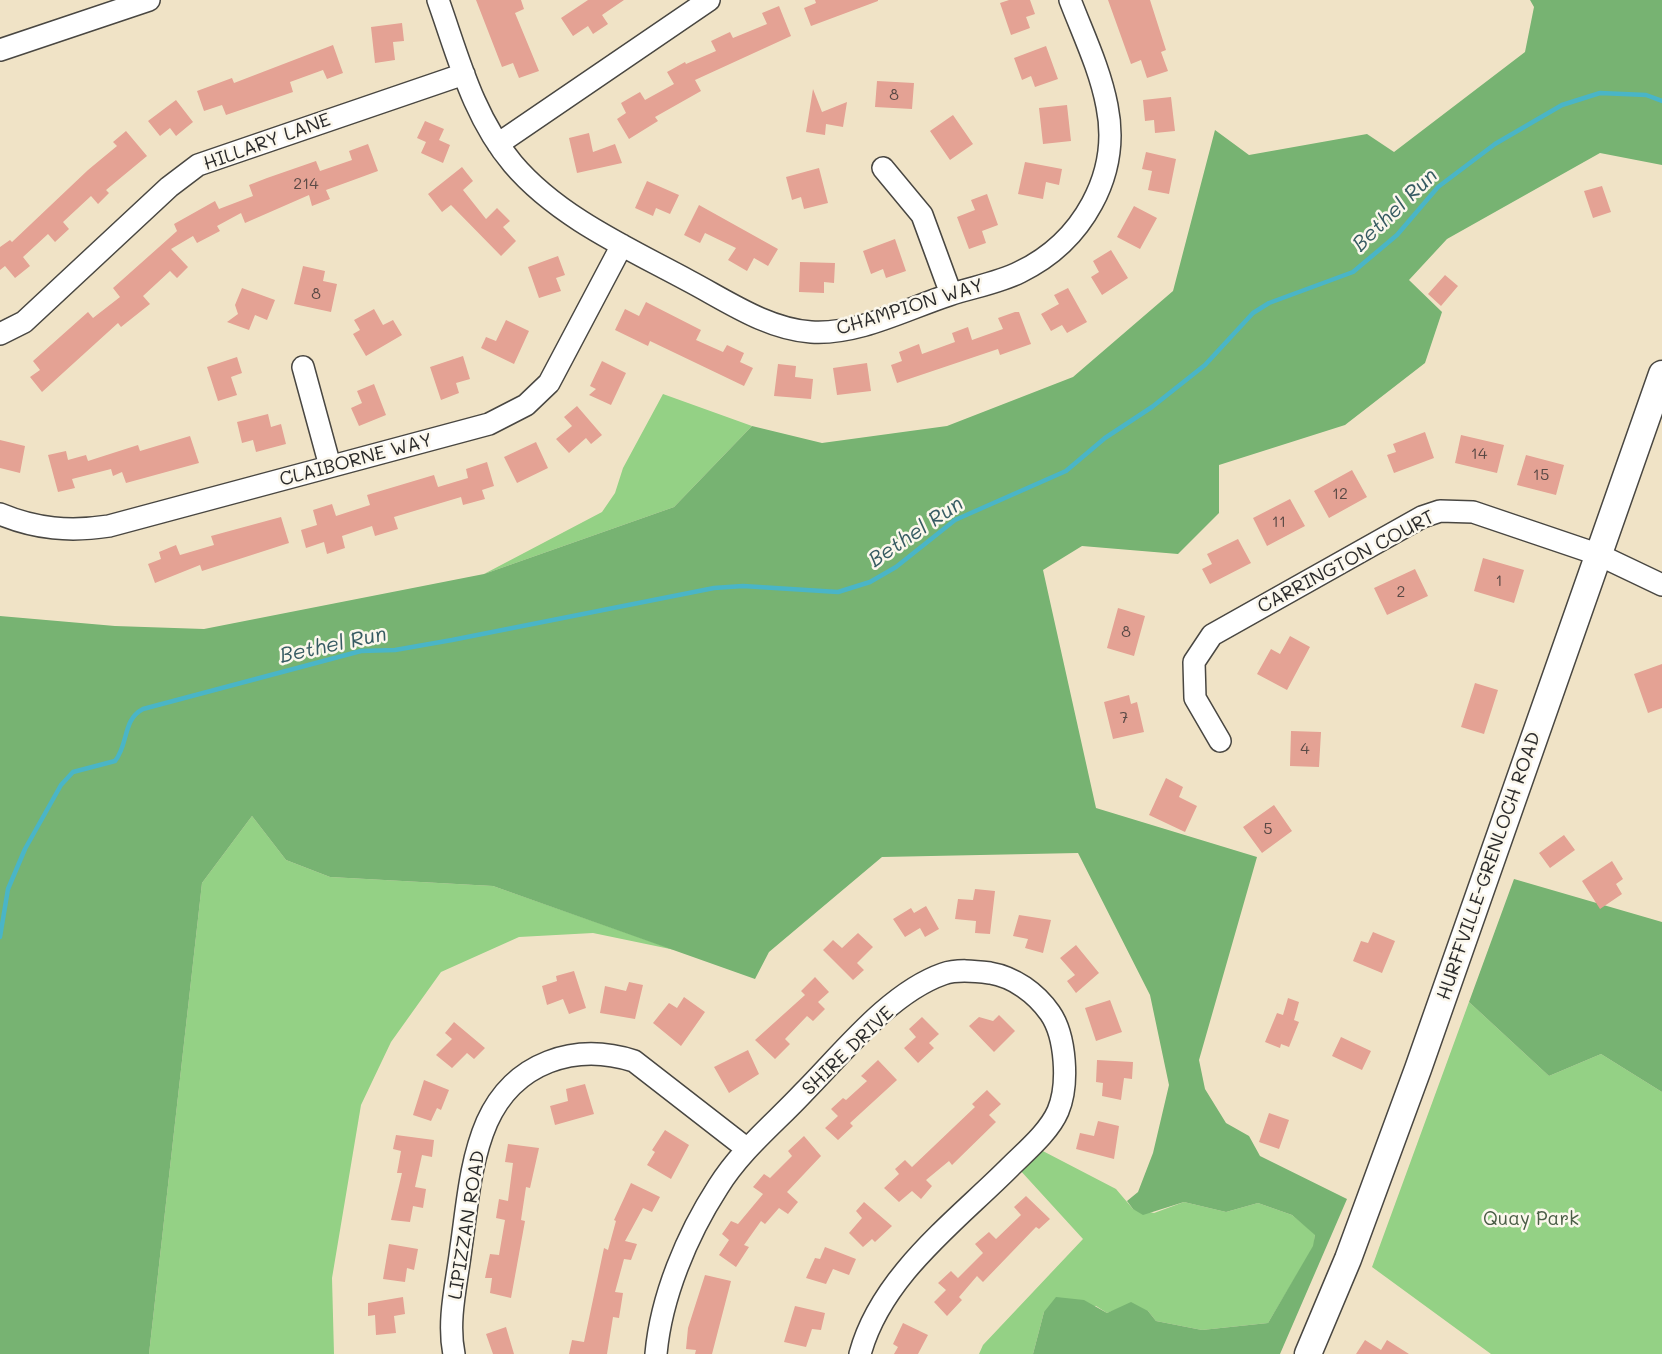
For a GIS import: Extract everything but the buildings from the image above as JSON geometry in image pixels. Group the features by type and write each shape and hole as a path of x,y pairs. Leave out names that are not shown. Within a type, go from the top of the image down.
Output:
{"main road":[{"name":"HURFFVILLE-GRENLOCH ROAD","path":"1308,1354 1348,1259 1418,1069 1662,374"}],"street":[{"path":"0,50 149,0"},
{"name":"CHAMPION WAY","path":"438,0 479,113 498,144 541,192 622,245 751,314 797,330 825,331 861,325 1020,273 1046,257 1077,227 1098,194 1109,146 1107,108 1070,0"},
{"path":"498,144 709,0"},
{"name":"HILLARY LANE","path":"0,334 24,322 169,187 198,165 464,74"},
{"path":"883,168 922,215 951,294"},
{"name":"CLAIBORNE WAY","path":"0,514 42,527 87,530 489,424 526,405 540,393 558,367 622,245"},
{"path":"303,367 330,466"},
{"name":"CARRINGTON COURT","path":"1220,741 1195,698 1194,662 1212,635 1422,517 1440,511 1473,512 1597,554 1662,585"},
{"name":"SHIRE DRIVE","path":"656,1354 680,1262 697,1222 746,1148 772,1126 876,1018 917,988 944,973 974,971 1006,976 1032,994 1051,1015 1060,1042 1065,1082 1058,1111 1036,1141 906,1270 868,1326 860,1354"},
{"name":"LIPIZZAN ROAD","path":"454,1354 451,1333 455,1298 479,1149 488,1121 502,1099 520,1078 537,1065 585,1052 612,1054 634,1061 746,1148"}],"green space":[{"path":"1530,0 1662,0 1662,165 1600,153 1447,239 1409,280 1442,312 1425,363 1345,425 1219,465 1219,513 1178,554 1082,546 1043,570 1096,808 1257,857 1199,1060 1205,1089 1226,1123 1249,1136 1260,1156 1347,1199 1280,1354 1033,1354 1044,1312 1056,1297 1084,1300 1107,1313 1131,1302 1148,1311 1156,1321 1202,1330 1268,1323 1313,1246 1315,1235 1292,1215 1258,1203 1226,1212 1184,1202 1143,1215 1127,1201 1138,1192 1153,1153 1169,1085 1150,995 1078,853 882,857 769,952 755,979 493,886 330,877 286,860 252,816 202,883 149,1354 0,1354 0,616 115,626 204,629 484,574 674,507 752,426 822,443 947,426 1073,377 1173,291 1215,130 1249,155 1367,134 1394,152 1525,52 1534,7"},
{"path":"663,394 752,426 674,507 484,574 602,512 615,493 623,468"},
{"path":"252,816 286,860 330,877 493,886 675,950 593,933 519,937 441,972 391,1042 361,1105 332,1278 334,1354 149,1354 202,883"},
{"path":"1514,879 1662,922 1662,1092 1601,1054 1549,1076 1469,1002"},
{"name":"Quay Park","path":"1469,1002 1549,1076 1601,1054 1662,1092 1662,1354 1491,1354 1372,1267"},
{"path":"1039,1149 1116,1189 1133,1209 1154,1213 1184,1202 1226,1212 1258,1203 1292,1215 1315,1234 1314,1246 1268,1323 1202,1330 1156,1321 1148,1311 1118,1309 1107,1313 1096,1306 1044,1312 1033,1354 979,1354 983,1345 1083,1239 1019,1169"}],"waterway":[{"name":"Bethel Run","path":"0,937 8,889 25,849 61,785 73,772 115,761 132,719 143,709 361,651 395,650 452,640 714,588 743,586 838,592 870,582 896,567 955,520 1066,471 1105,438 1152,407 1205,365 1253,313 1269,303 1353,272 1397,235 1438,187 1495,144 1562,105 1600,93 1646,95 1662,101"}]}
